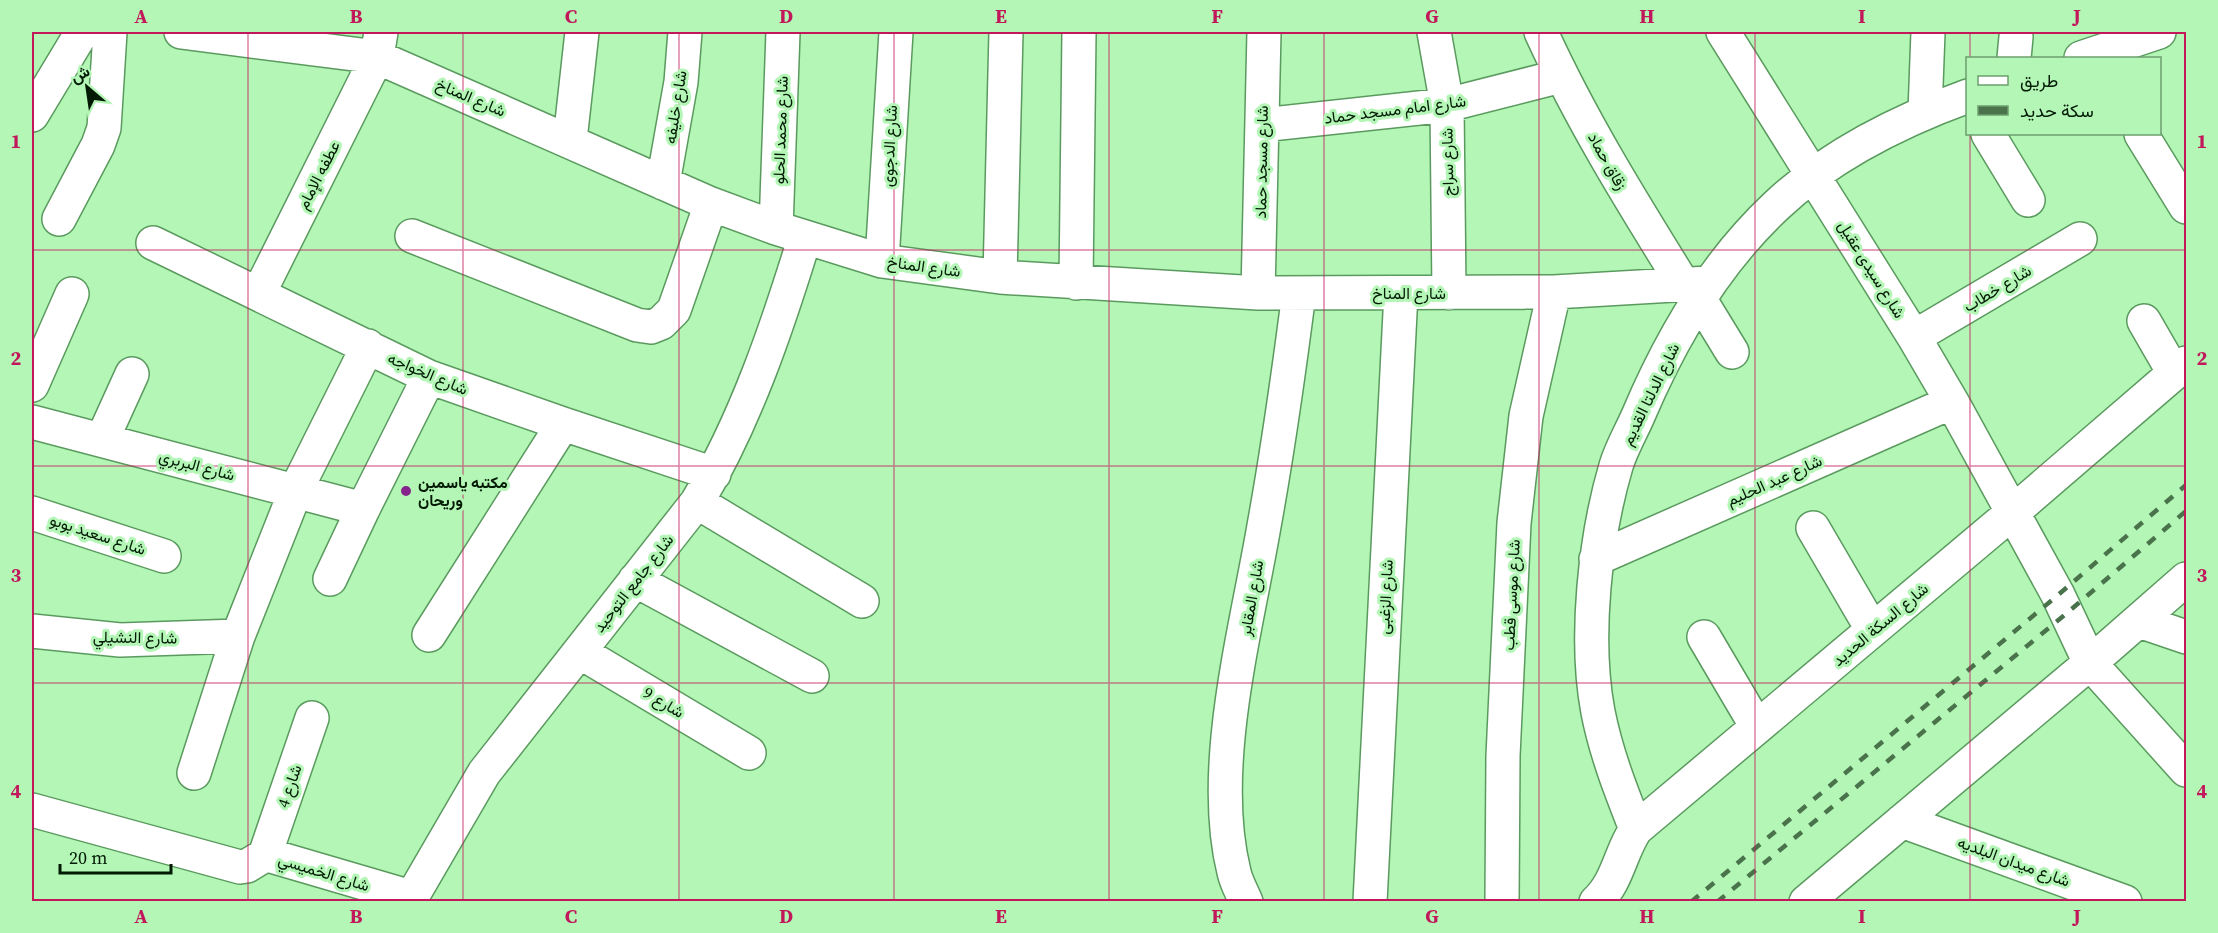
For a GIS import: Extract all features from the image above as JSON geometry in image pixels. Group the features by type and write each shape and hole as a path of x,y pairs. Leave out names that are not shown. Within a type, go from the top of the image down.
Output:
{"street":[{"path":"32,115 82,32"},
{"path":"60,219 98,145 104,128 110,32"},
{"name":"شارع المناخ","path":"183,32 379,44 570,140 711,204 882,261 1000,277 1258,292 1449,293 1697,288"},
{"path":"570,140 582,32"},
{"name":"شارع خليفه","path":"663,183 681,82 685,32"},
{"name":"شارع محمد الحلو","path":"783,32 791,232"},
{"name":"شارع الدجوى","path":"882,261 896,32"},
{"path":"1000,277 1006,32"},
{"path":"1076,283 1079,32"},
{"name":"شارع مسجد حماد","path":"1258,292 1264,32"},
{"name":"شارع سراج","path":"1434,32 1447,105 1449,293"},
{"name":"زقاق حماد","path":"1541,32 1561,76 1620,184 1697,288 1732,352"},
{"name":"شارع سيدى عقيل","path":"1723,32 1914,337 1952,402 2058,595 2090,663 2187,770"},
{"path":"1925,112 1928,32"},
{"path":"2089,57 2154,32"},
{"name":"عطفه الإمام","path":"259,293 379,44"},
{"name":"شارع امام مسجد حماد","path":"1262,125 1447,105 1561,76"},
{"name":"شارع الدلتا القديم","path":"1636,829 1612,768 1598,712 1592,654 1596,559 1616,465 1654,377 1697,288 1777,204 1869,139 1925,112 1966,97"},
{"path":"1989,135 2028,200"},
{"path":"2142,135 2187,207"},
{"path":"412,237 637,325 651,327 661,323 674,310 711,204"},
{"name":"شارع جامع التوحيد","path":"410,899 484,773 697,502 714,474 749,398 775,332 791,232"},
{"name":"شارع خطاب","path":"1914,337 2080,239"},
{"name":"شارع الخواجه","path":"153,243 429,377 714,474"},
{"name":"شارع موسى قطب","path":"1502,902 1503,756 1514,523 1526,416 1554,292"},
{"name":"شارع المقابر","path":"1246,902 1234,873 1227,830 1226,766 1232,702 1283,411 1299,293"},
{"name":"شارع الزغبى","path":"1370,902 1401,293"},
{"path":"32,385 72,294"},
{"path":"2144,321 2180,368"},
{"path":"194,773 238,636 296,490 368,346"},
{"name":"شارع السكة الحديد","path":"1596,902 1617,873 1627,843 1636,829 2013,512 2180,368"},
{"path":"102,440 132,374"},
{"path":"330,579 429,377"},
{"name":"شارع عبد الحليم","path":"1596,559 1952,402"},
{"name":"شارع البربري","path":"32,422 363,509"},
{"path":"429,635 562,424"},
{"path":"697,502 862,601"},
{"name":"شارع سعيد بوبو","path":"32,513 165,556"},
{"path":"1813,528 1872,630"},
{"path":"1806,902 2187,579"},
{"path":"635,580 812,676"},
{"path":"2139,621 2187,637"},
{"name":"شارع النشيلي","path":"32,631 120,640 238,636"},
{"path":"1704,637 1757,727"},
{"name":"شارع 9","path":"580,652 748,753"},
{"name":"شارع 4","path":"265,855 312,718"},
{"name":"شارع الخميسي","path":"32,810 240,867 248,866 265,855 410,899"},
{"name":"شارع ميدان البلديه","path":"1902,821 2125,902"}],"railway":[{"path":"1691,902 2186,485"},
{"path":"1717,902 2067,613 2186,511"}],"place":[{"name":"مكتبه ياسمين وريحان","path":"406,491"}]}
